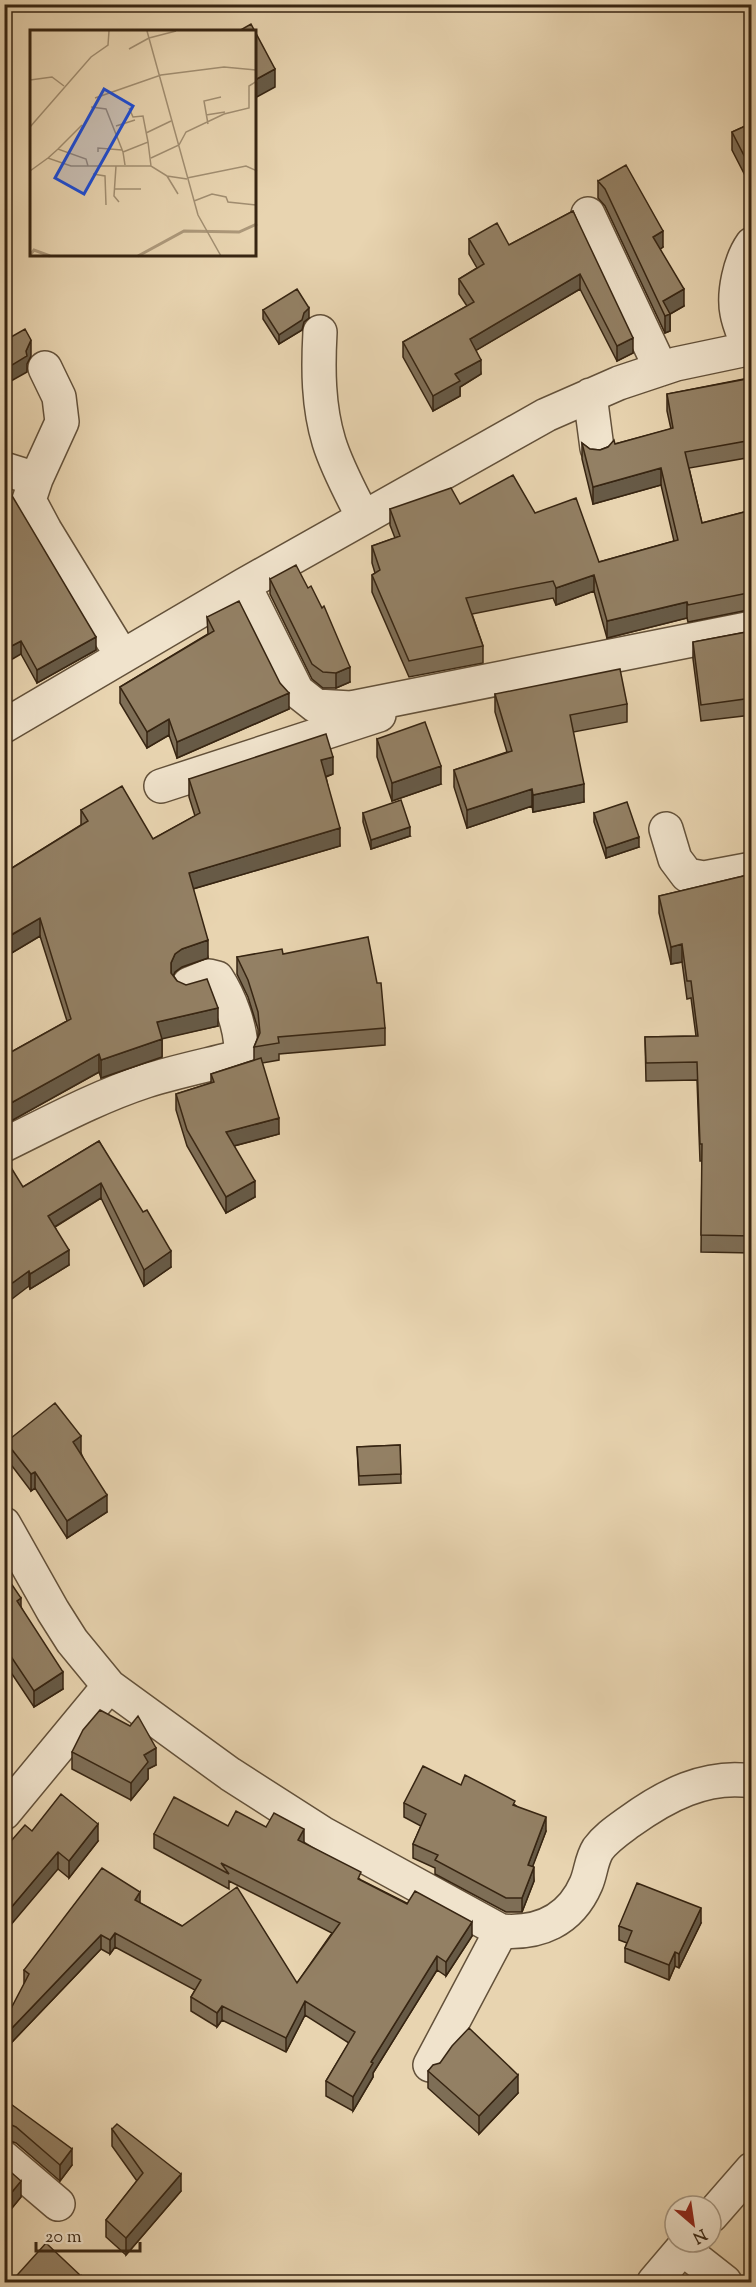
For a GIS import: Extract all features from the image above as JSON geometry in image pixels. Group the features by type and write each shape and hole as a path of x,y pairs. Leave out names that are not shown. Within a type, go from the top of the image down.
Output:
{"street":[{"path":"588,214 661,369"},
{"path":"4,726 244,585 546,415 590,395 661,369 750,349 737,313 736,297 740,274 752,244"},
{"path":"320,332 318,365 320,397 328,440 363,517"},
{"path":"45,368 58,397 62,422 29,500 33,511 122,656"},
{"path":"590,395 597,448"},
{"path":"4,469 36,479"},
{"path":"244,585 297,691 316,706 351,708 752,628"},
{"path":"161,786 343,729 454,688"},
{"path":"666,830 675,859 687,875 704,878 752,868"},
{"path":"4,1145 77,1108 117,1091 147,1080 231,1059 242,1051 242,1037 223,986 217,978 209,976 189,984"},
{"path":"4,1524 72,1641 109,1686 230,1774 322,1833 501,1931 518,1932 541,1928 560,1918 576,1905 588,1882 594,1857 599,1848 612,1834 647,1809 678,1791 715,1780 734,1778 752,1781"},
{"path":"4,1813 109,1686"},
{"path":"430,2065 501,1931"},
{"path":"4,2158 58,2204"},
{"path":"723,2202 752,2169"},
{"path":"654,2283 678,2254"},
{"path":"695,2254 725,2283"}],"building":[{"path":"251,24 254,30 240,30"},
{"path":"256,33 275,69 256,79"},
{"path":"752,123 752,171 732,132"},
{"path":"626,165 663,231 653,237 684,289 663,301 670,314 665,316 605,189 598,181"},
{"path":"573,211 633,338 617,346 580,274 470,339 481,360 455,374 460,381 433,396 403,342 474,302 459,279 484,264 469,239 497,223 509,245"},
{"path":"297,289 309,308 302,320 279,335 263,310"},
{"path":"25,329 31,340 26,351 27,356 4,370 4,341"},
{"path":"752,350 752,372 747,352"},
{"path":"752,378 752,440 685,452 702,523 752,510 752,593 688,605 687,602 607,621 594,575 556,588 553,581 466,598 483,646 409,661 372,575 380,570 372,546 400,536 390,509 451,488 460,504 513,475 535,513 576,498 599,562 678,540 661,468 593,487 582,443 590,449 600,450 608,447 614,440 615,444 673,428 667,394"},
{"path":"11,494 96,637 37,670 21,641 4,650 4,497"},
{"path":"296,565 308,588 311,586 322,608 324,606 350,667 336,673 323,672 312,664 270,579"},
{"path":"239,601 280,683 289,693 177,742 169,719 147,732 120,687 214,631 207,617"},
{"path":"752,631 752,698 701,705 693,642"},
{"path":"620,669 627,704 570,715 584,784 533,795 532,789 467,810 454,770 512,751 495,694"},
{"path":"425,722 441,766 392,783 377,739"},
{"path":"326,734 333,757 321,760 340,828 189,873 208,940 182,949 175,954 171,963 171,973 177,981 186,985 207,979 218,1008 157,1022 162,1039 101,1060 99,1054 11,1103 4,1092 4,1056 71,1019 40,918 4,939 4,873 88,821 81,810 122,786 153,839 200,813 189,779"},
{"path":"401,800 410,827 371,840 363,813"},
{"path":"627,802 639,837 606,848 594,813"},
{"path":"752,874 752,1236 701,1235 702,1144 700,1144 697,1062 646,1063 645,1037 698,1036 691,981 687,981 682,944 671,947 659,896"},
{"path":"368,937 377,983 381,983 385,1028 278,1037 279,1043 254,1047 260,1033 258,1012 248,980 237,957 282,949 283,954"},
{"path":"261,1058 279,1118 226,1132 255,1181 226,1197 187,1130 176,1094 214,1082 211,1074"},
{"path":"99,1141 143,1212 147,1210 171,1251 144,1270 101,1183 48,1216 69,1250 30,1274 29,1271 4,1289 4,1162 7,1161 23,1187"},
{"path":"55,1403 81,1436 73,1442 107,1495 67,1521 35,1472 31,1474 6,1442"},
{"path":"400,1445 401,1474 359,1476 357,1447"},
{"path":"4,1573 21,1598 17,1601 63,1672 34,1691 4,1646"},
{"path":"100,1710 130,1726 138,1716 156,1748 144,1755 148,1762 131,1783 72,1752 83,1730"},
{"path":"423,1766 461,1785 465,1775 515,1801 513,1805 546,1817 528,1865 534,1867 522,1898 506,1898 435,1860 438,1855 413,1844 426,1814 404,1803"},
{"path":"61,1794 98,1824 69,1861 58,1852 4,1916 4,1849 25,1825 32,1831"},
{"path":"174,1797 228,1826 236,1811 266,1827 274,1813 304,1829 298,1840 361,1872 358,1879 407,1904 415,1891 472,1922 446,1962 437,1956 371,2062 373,2063 353,2097 326,2081 355,2032 305,2001 286,2038 222,2006 217,2013 191,1997 201,1980 115,1933 110,1940 101,1935 4,2038 4,2022 29,1974 24,1970 102,1868 140,1892 135,1900 182,1926 237,1887 297,1983 340,1923 221,1863 229,1874 154,1834"},
{"path":"637,1883 701,1908 679,1954 675,1952 669,1965 625,1948 632,1931 619,1926"},
{"path":"469,2028 518,2075 479,2116 428,2071 433,2065 440,2063"},
{"path":"4,2099 72,2149 60,2165 16,2127 4,2123"},
{"path":"117,2124 181,2174 126,2238 106,2220 143,2173 112,2129"},
{"path":"4,2166 21,2181 12,2192 4,2185"},
{"path":"46,2243 81,2276 75,2283 10,2283"}]}
